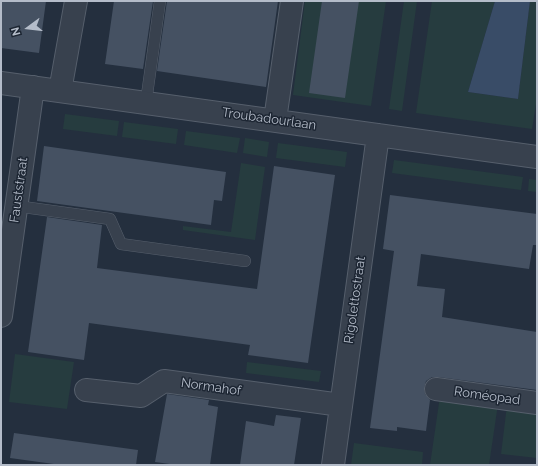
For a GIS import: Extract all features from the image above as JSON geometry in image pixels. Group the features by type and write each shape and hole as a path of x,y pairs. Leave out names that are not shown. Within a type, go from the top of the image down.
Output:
{"street":[{"path":"60,91 76,1"},
{"path":"275,120 292,1"},
{"name":"Troubadourlaan","path":"1,83 537,157"},
{"name":"Fauststraat","path":"1,316 33,87"},
{"name":"Rigolettostraat","path":"333,465 378,135"},
{"name":"Normahof","path":"86,390 141,396 164,381 341,405"},
{"name":"Roméopad","path":"436,389 537,403"}],"lane":[{"path":"146,102 160,1"},
{"path":"16,206 110,219 122,244 245,261"}],"green space":[{"path":"305,1 386,1 371,106 293,95"},
{"path":"404,1 417,1 402,111 389,109"},
{"path":"432,1 495,1 468,92 518,99 530,1 537,1 537,98 532,129 416,113"},
{"path":"65,114 119,121 117,136 63,129"},
{"path":"124,122 178,129 176,144 122,137"},
{"path":"186,131 240,138 237,153 184,145"},
{"path":"245,138 269,142 267,157 243,153"},
{"path":"278,143 347,152 345,167 276,158"},
{"path":"394,160 523,177 521,190 392,173"},
{"path":"241,163 265,167 255,240 183,230 183,226 231,232"},
{"path":"529,179 537,180 537,192 528,191"},
{"path":"15,354 74,362 67,409 9,402"},
{"path":"247,362 321,371 319,382 246,373"},
{"path":"440,396 498,404 489,465 430,465"},
{"path":"507,405 537,409 537,458 501,454"},
{"path":"354,443 423,452 422,465 351,465"}],"water":[{"path":"495,1 530,1 518,99 468,92"}],"building":[{"path":"1,1 46,1 39,53 1,48"},
{"path":"114,1 153,1 143,69 105,64"},
{"path":"167,1 278,1 266,87 157,71"},
{"path":"322,1 359,1 345,98 309,93"},
{"path":"44,146 226,172 222,201 214,200 211,225 37,201"},
{"path":"274,166 335,175 308,363 248,355 250,345 89,323 84,360 28,352 47,217 102,225 97,268 257,289"},
{"path":"390,195 537,214 537,245 533,245 529,269 421,254 417,286 445,289 442,317 537,332 537,390 432,377 426,381 424,388 425,394 430,400 426,431 397,427 397,431 370,428 394,251 383,249"},
{"path":"167,394 209,400 208,405 218,407 210,465 177,465 155,462"},
{"path":"276,415 301,418 294,465 240,465 246,421 274,426"},
{"path":"14,433 138,450 136,465 61,465 10,458"}]}
